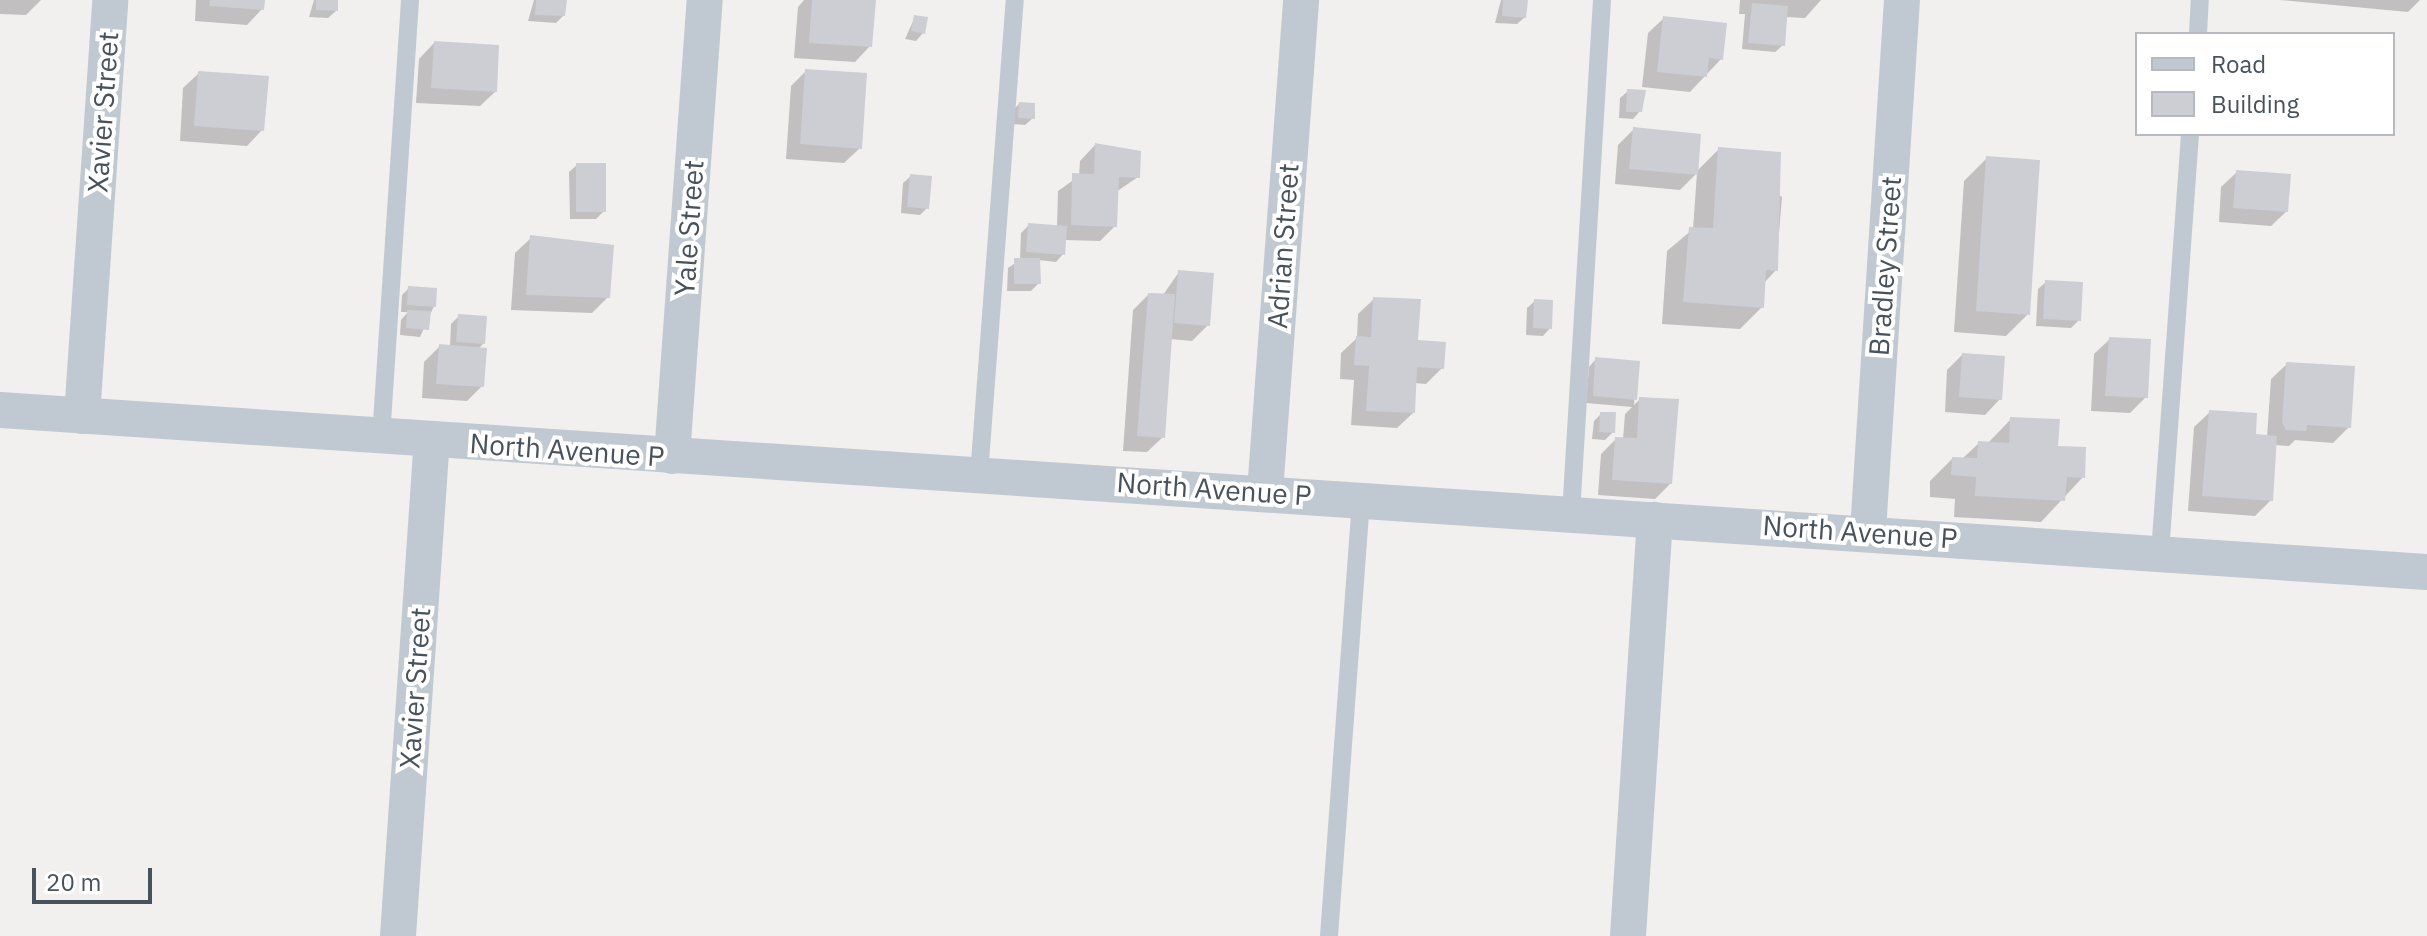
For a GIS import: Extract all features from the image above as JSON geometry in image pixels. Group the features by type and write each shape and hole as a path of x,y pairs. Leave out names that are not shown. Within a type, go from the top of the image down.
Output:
{"street":[{"name":"Xavier Street","path":"82,416 110,0"},
{"name":"Yale Street","path":"672,456 705,0"},
{"name":"Adrian Street","path":"1265,492 1301,0"},
{"name":"Bradley Street","path":"1868,531 1902,0"},
{"name":"North Avenue P","path":"0,410 432,441 1868,531 2427,572"},
{"name":"Xavier Street","path":"398,936 432,441"},
{"path":"1628,936 1655,520"}],"lane":[{"path":"381,437 410,0"},
{"path":"979,475 1015,0"},
{"path":"1571,514 1602,0"},
{"path":"2198,32 2200,0"},
{"path":"2160,553 2190,136"},
{"path":"1329,936 1361,499"}],"building":[{"path":"210,0 265,0 264,10 209,6"},
{"path":"316,0 338,0 338,11 316,10"},
{"path":"536,0 567,0 565,16 535,15"},
{"path":"812,0 876,0 872,47 809,43"},
{"path":"1503,0 1528,0 1526,18 1502,16"},
{"path":"1752,3 1788,6 1785,46 1748,43"},
{"path":"914,15 928,17 925,34 911,31"},
{"path":"1663,16 1727,23 1723,60 1709,58 1707,77 1657,72"},
{"path":"434,41 499,45 497,92 431,88"},
{"path":"805,69 867,73 862,149 800,144"},
{"path":"198,71 269,76 264,131 194,126"},
{"path":"1627,89 1646,90 1642,112 1626,112"},
{"path":"1019,102 1035,103 1035,119 1018,118"},
{"path":"1633,127 1701,134 1698,175 1629,169"},
{"path":"1095,143 1141,151 1140,178 1119,177 1117,227 1071,225 1072,173 1094,174"},
{"path":"1718,147 1781,152 1778,271 1766,270 1764,308 1683,302 1689,227 1713,228"},
{"path":"1986,156 2040,160 2030,315 1976,311"},
{"path":"576,163 606,163 606,212 576,212"},
{"path":"2236,170 2291,174 2288,212 2233,208"},
{"path":"910,174 932,176 929,209 907,207"},
{"path":"1028,223 1067,226 1065,255 1026,252"},
{"path":"530,235 614,245 610,298 526,295"},
{"path":"1014,258 1040,258 1041,284 1014,284"},
{"path":"1178,270 1214,273 1210,326 1174,323"},
{"path":"2045,280 2083,282 2081,321 2043,319"},
{"path":"408,286 437,288 436,307 407,305"},
{"path":"1148,293 1175,294 1165,438 1137,436"},
{"path":"1373,297 1421,299 1418,340 1446,342 1444,369 1417,367 1415,413 1366,411 1369,366 1354,365 1356,336 1371,337"},
{"path":"1534,299 1553,300 1552,329 1533,328"},
{"path":"407,310 431,311 429,330 406,328"},
{"path":"458,314 487,316 485,344 456,342"},
{"path":"2109,337 2151,339 2148,398 2105,396"},
{"path":"439,344 487,348 484,387 436,384"},
{"path":"1962,353 2005,356 2002,400 1959,397"},
{"path":"1595,357 1640,361 1637,400 1593,396"},
{"path":"2286,362 2355,366 2351,428 2307,425 2306,431 2286,430 2282,423"},
{"path":"1639,397 1679,399 1672,484 1612,480 1615,437 1637,438"},
{"path":"2209,410 2257,413 2256,434 2277,436 2273,501 2202,496"},
{"path":"1600,412 1616,412 1615,433 1599,432"},
{"path":"2010,417 2060,419 2058,446 2086,447 2085,478 2067,477 2065,501 1975,496 1976,477 1951,475 1952,457 1977,458 1978,441 2009,443"}]}
